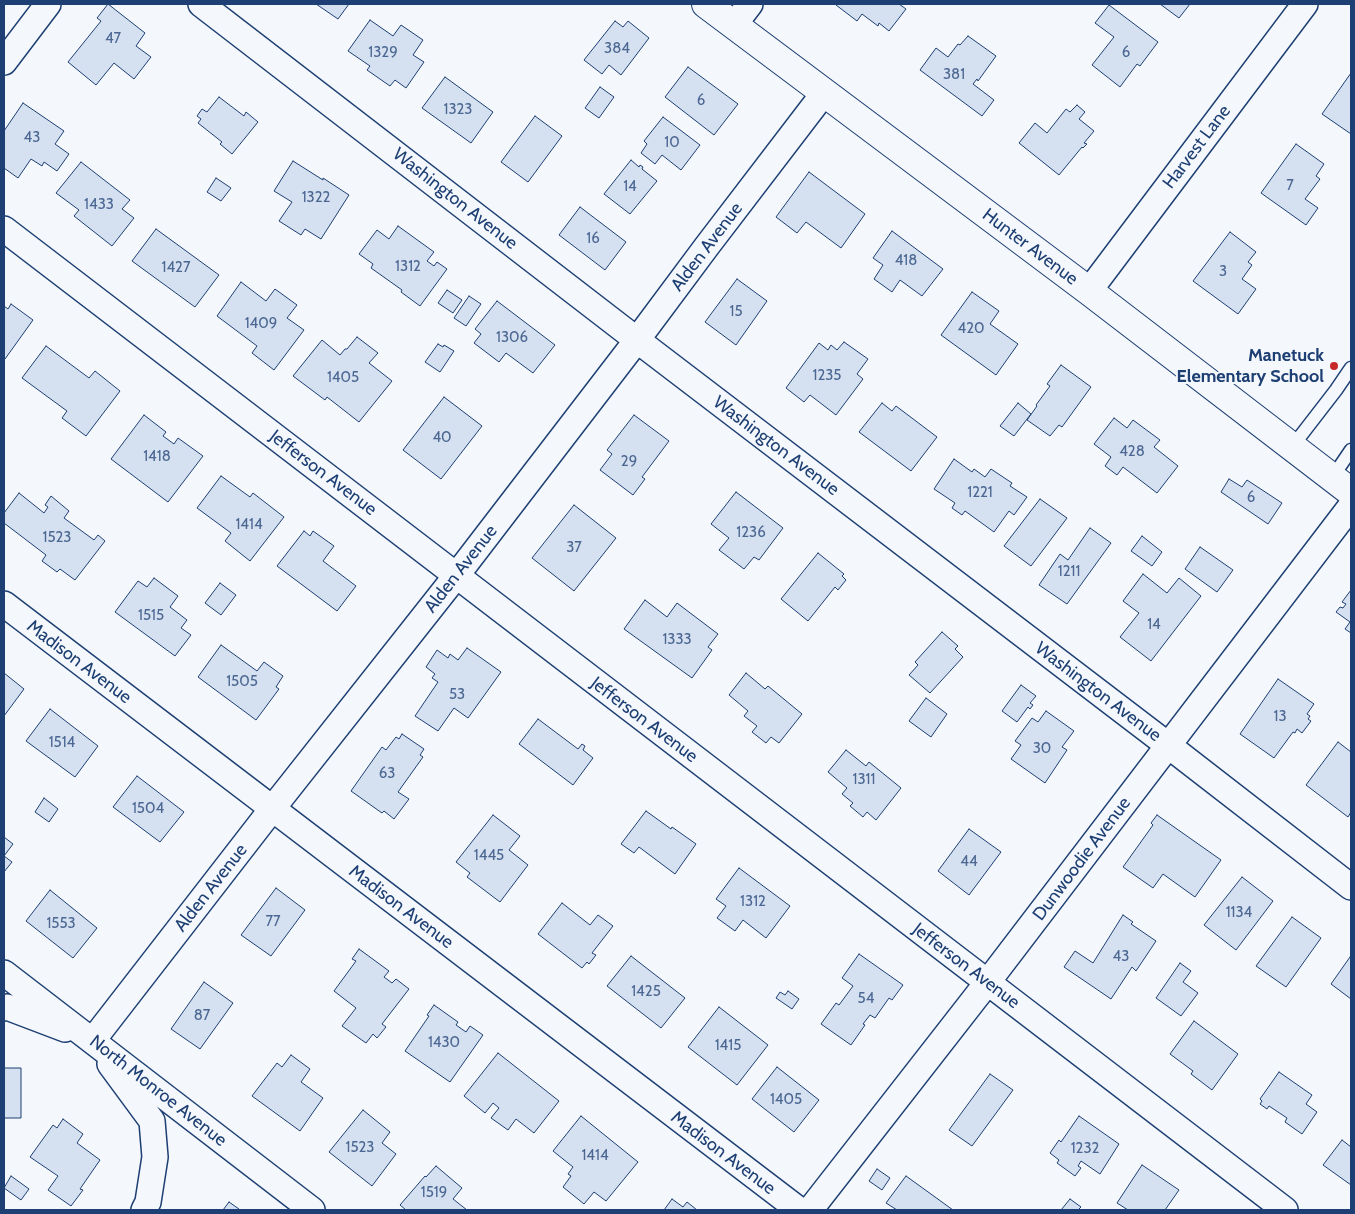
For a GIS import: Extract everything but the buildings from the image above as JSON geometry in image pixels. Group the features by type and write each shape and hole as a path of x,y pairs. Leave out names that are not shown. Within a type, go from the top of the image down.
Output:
{"street":[{"path":"4,62 48,4"},
{"name":"Washington Avenue","path":"201,4 1351,887"},
{"name":"Hunter Avenue","path":"706,4 1089,291 1342,485"},
{"path":"734,26 750,4"},
{"name":"Harvest Lane","path":"1089,291 1305,4"},
{"name":"Alden Avenue","path":"93,1040 456,576 824,93"},
{"name":"Jefferson Avenue","path":"4,229 1285,1210"},
{"name":"Dunwoodie Avenue","path":"810,1210 987,983 1351,506"},
{"name":"Madison Avenue","path":"4,604 799,1210"},
{"name":"North Monroe Avenue","path":"4,973 312,1210"},
{"path":"4,1008 7,1007 93,1040 152,1121 155,1157 148,1202 144,1210"}],"lane":[{"path":"1292,447 1351,368"},
{"path":"1342,485 1351,450"}],"place":[{"name":"Manetuck Elementary School","path":"1334,366"}]}
